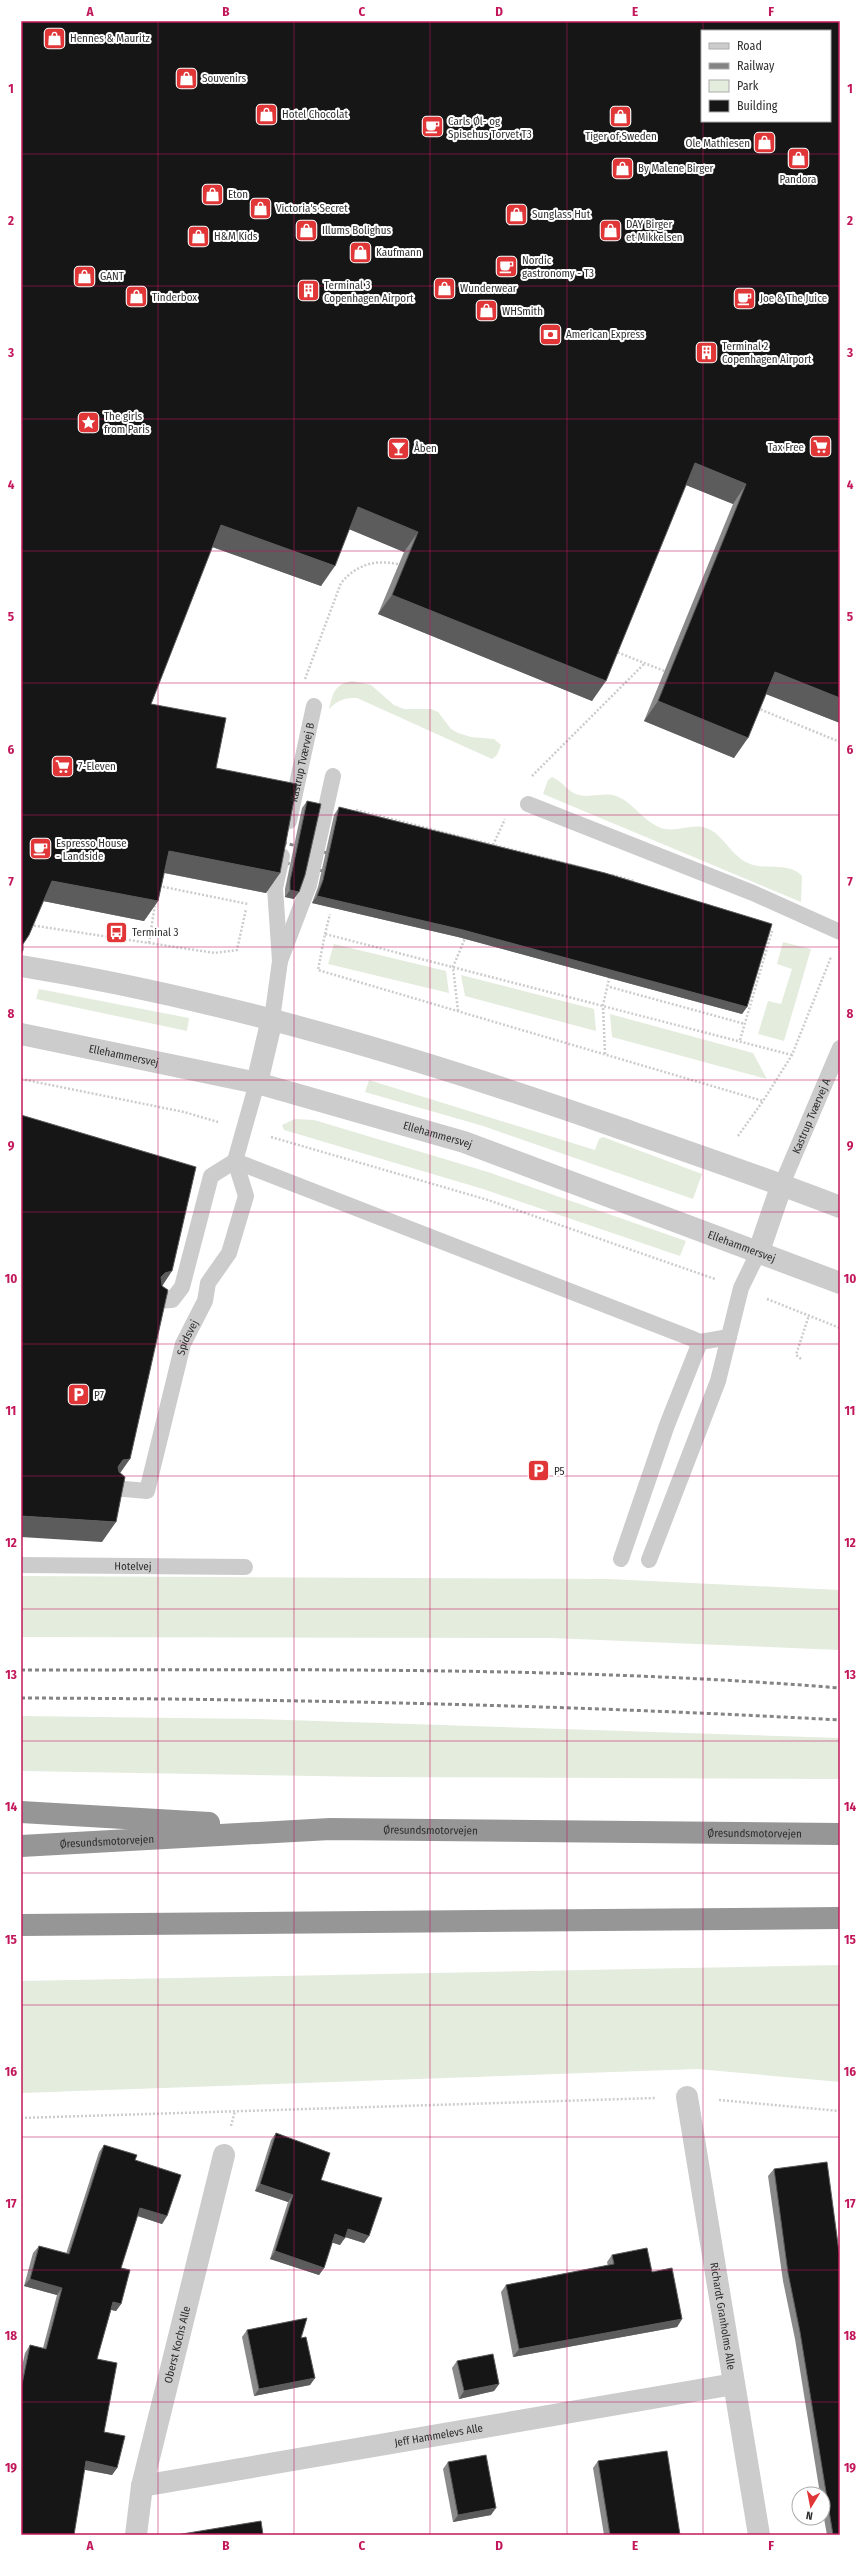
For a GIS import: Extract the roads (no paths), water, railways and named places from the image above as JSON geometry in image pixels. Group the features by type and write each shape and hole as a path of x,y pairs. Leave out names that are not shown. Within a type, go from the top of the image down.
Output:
{"highway":[{"path":"21,1812 330,1829"},
{"name":"Øresundsmotorvejen","path":"21,1846 330,1829 840,1834"},
{"path":"21,1925 840,1918"}],"street":[{"path":"21,966 100,978 272,1019 482,1080 782,1184 840,1207"},
{"path":"257,1083 272,1019"},
{"name":"Ellehammersvej","path":"21,1034 257,1083 464,1142 759,1251 840,1283"},
{"path":"759,1251 782,1184"},
{"name":"Richardt Granholms Alle","path":"687,2097 759,2535"},
{"name":"Oberst Kochs Alle","path":"136,2535 142,2486 224,2155"},
{"name":"Jeff Hammelevs Alle","path":"142,2486 734,2384"}],"lane":[{"name":"Kastrup Tværvej B","path":"272,1019 280,961 275,888 314,706"},
{"name":"Kastrup Tværvej B","path":"280,961 306,897 333,776"},
{"path":"528,804 753,892 840,932"},
{"name":"Kastrup Tværvej A","path":"782,1184 840,1048"},
{"path":"156,1301 172,1300 182,1287 211,1176 235,1161 257,1083"},
{"path":"235,1161 700,1342 729,1336"},
{"name":"Spidsvej","path":"114,1488 147,1490 183,1344 205,1301 208,1283 229,1253 246,1196 235,1161"},
{"path":"648,1560 718,1381 741,1288 759,1251"},
{"path":"621,1559 667,1424 700,1342"},
{"name":"Hotelvej","path":"21,1565 245,1567"}],"railway":[{"path":"276,841 336,855"},
{"path":"272,860 333,873"},
{"path":"21,1670 328,1670 533,1673 636,1676 840,1688"},
{"path":"21,1698 328,1701 635,1710 840,1720"}],"place":[{"name":"Hennes & Mauritz","path":"55,38"},
{"name":"Souvenirs","path":"187,78"},
{"name":"Hotel Chocolat","path":"266,114"},
{"name":"Tiger of Sweden","path":"621,116"},
{"name":"Carls Øl- og Spisehus Torvet T3","path":"433,127"},
{"name":"Ole Mathiesen","path":"765,143"},
{"name":"Pandora","path":"798,159"},
{"name":"By Malene Birger","path":"622,168"},
{"name":"Eton","path":"212,194"},
{"name":"Victoria's Secret","path":"261,208"},
{"name":"Sunglass Hut","path":"517,214"},
{"name":"Illums Bolighus","path":"307,230"},
{"name":"DAY Birger et Mikkelsen","path":"611,230"},
{"name":"H&M Kids","path":"198,236"},
{"name":"Kaufmann","path":"361,252"},
{"name":"Nordic gastronomy - T3","path":"506,266"},
{"name":"GANT","path":"85,276"},
{"name":"Wunderwear","path":"445,288"},
{"name":"Terminal 3 Copenhagen Airport","path":"309,291"},
{"name":"Tinderbox","path":"137,297"},
{"name":"Joe & The Juice","path":"744,298"},
{"name":"WHSmith","path":"486,311"},
{"name":"American Express","path":"551,334"},
{"name":"Terminal 2 Copenhagen Airport","path":"706,352"},
{"name":"The girls from Paris","path":"88,422"},
{"name":"Tax Free","path":"820,447"},
{"name":"Åben","path":"399,448"},
{"name":"7-Eleven","path":"62,766"},
{"name":"Espresso House - Landside","path":"40,849"},
{"name":"Terminal 3","path":"116,932"},
{"name":"P7","path":"78,1395"},
{"name":"P5","path":"539,1471"}]}
